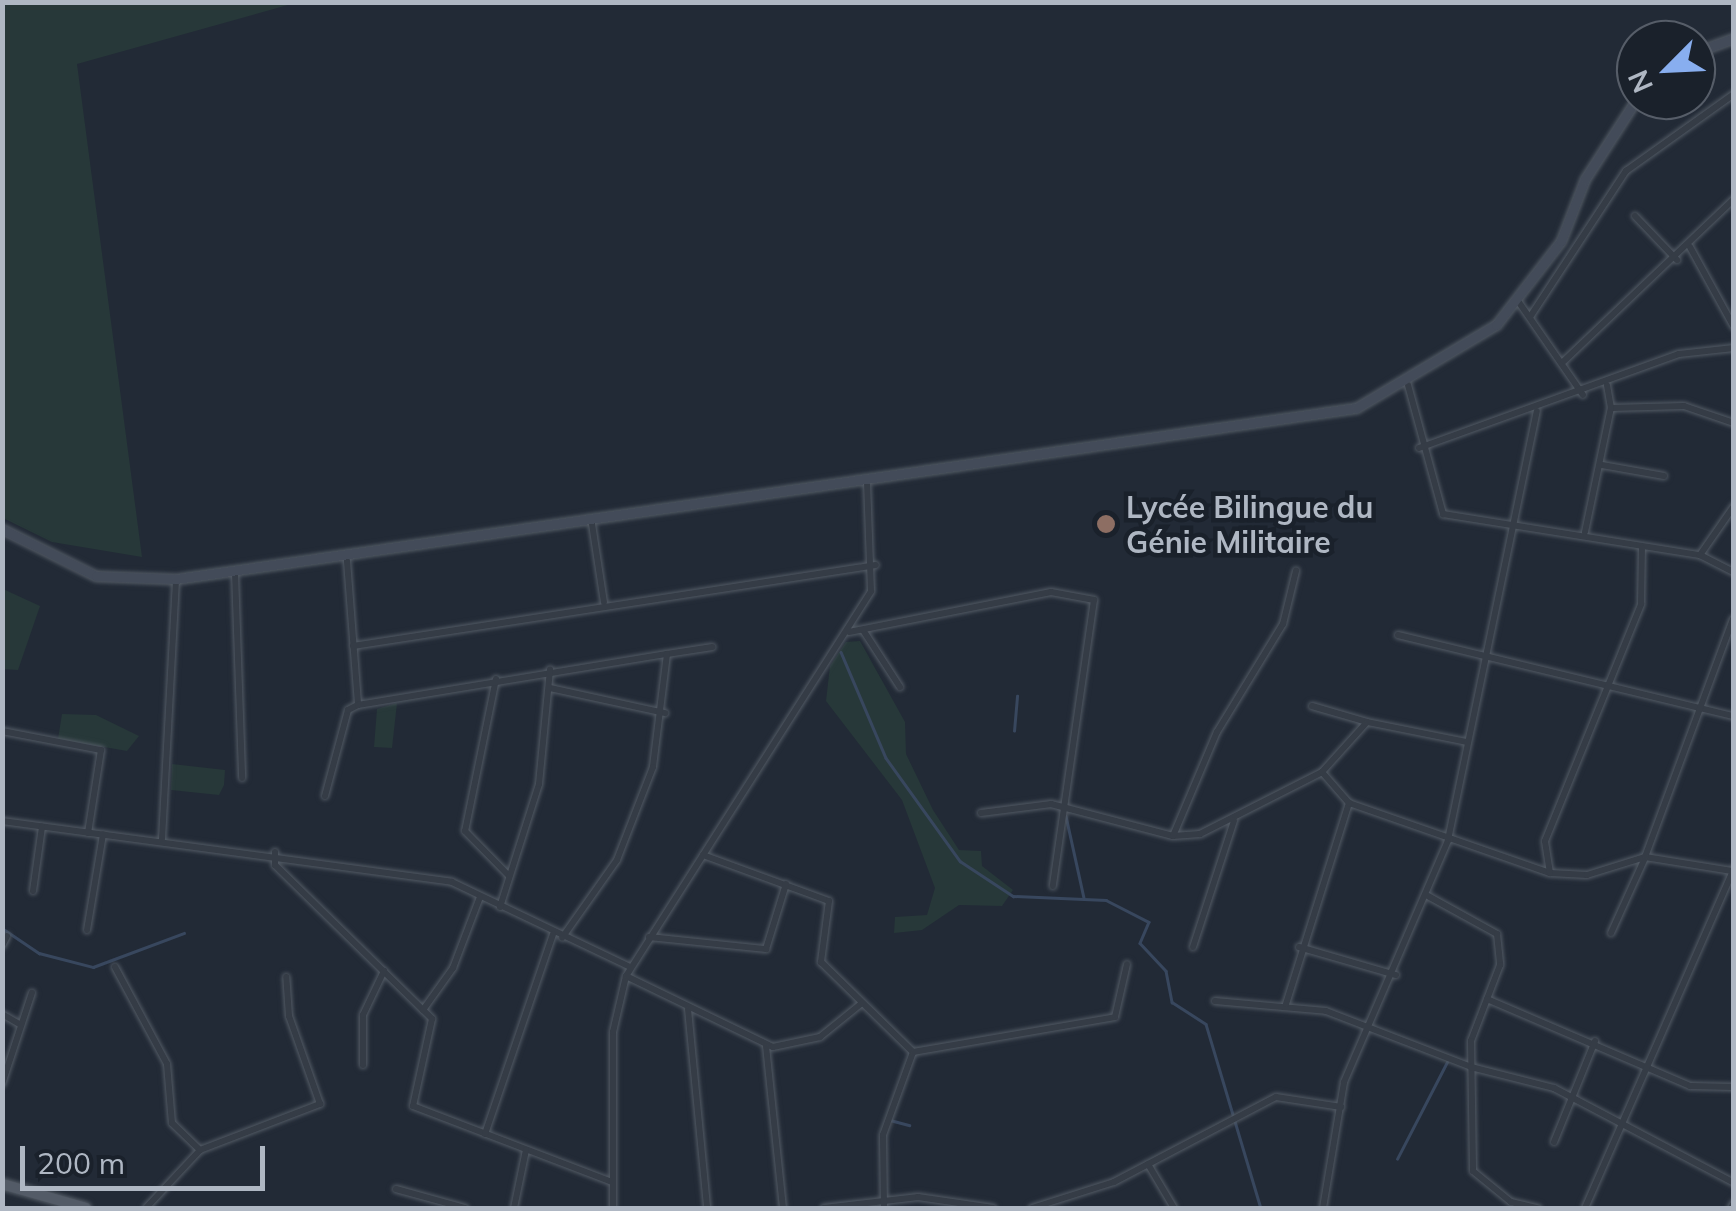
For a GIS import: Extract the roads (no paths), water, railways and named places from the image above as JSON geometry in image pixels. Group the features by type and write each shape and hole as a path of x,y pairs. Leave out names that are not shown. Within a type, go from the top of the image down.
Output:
{"main road":[{"path":"2,530 96,576 176,579 234,574 347,561 1356,408 1408,385 1518,301 1562,240 1585,179 1623,120"},
{"path":"2,1184 86,1208"}],"street":[{"path":"1530,317 1621,177 1734,94"},
{"path":"1564,361 1690,247 1734,199"},
{"path":"1636,216 1676,260"},
{"path":"1690,247 1729,305 1734,326"},
{"path":"1518,301 1564,361 1583,395"},
{"path":"1419,448 1583,395 1679,354 1734,348"},
{"path":"1408,385 1419,448 1437,510 1585,532 1642,548 1700,556 1734,572"},
{"path":"1585,532 1611,408 1607,385"},
{"path":"1611,408 1684,406 1732,422 1734,411"},
{"path":"1323,1208 1341,1107 1448,840 1537,411"},
{"path":"1602,465 1664,476"},
{"path":"613,1208 613,1032 628,972 848,632 876,565 866,481"},
{"path":"1700,556 1734,506"},
{"path":"592,524 604,602"},
{"path":"1550,872 1545,842 1641,604 1642,548"},
{"path":"347,561 358,705"},
{"path":"354,646 604,602 876,565"},
{"path":"1173,836 1216,732 1283,624 1296,570"},
{"path":"234,574 242,778"},
{"path":"162,839 176,579"},
{"path":"848,632 980,603 1090,595 1054,886"},
{"path":"1610,933 1646,857 1733,618"},
{"path":"862,629 900,687"},
{"path":"1398,635 1607,689 1734,716"},
{"path":"326,796 348,710 358,705 496,678 712,646"},
{"path":"562,938 618,860 665,713 667,654"},
{"path":"500,907 535,804 550,670"},
{"path":"496,678 466,831 510,876"},
{"path":"550,688 665,713"},
{"path":"1312,706 1367,722 1467,742"},
{"path":"981,813 1064,807 1173,836 1234,821 1322,772 1367,722"},
{"path":"2,732 101,750 88,833"},
{"path":"1322,772 1349,803 1550,872 1587,874 1646,857 1733,870 1652,1068 1585,1208"},
{"path":"1286,1004 1299,948 1349,803"},
{"path":"2,821 275,852 452,882 766,1046 820,1037 862,1003"},
{"path":"1193,947 1234,821"},
{"path":"34,892 42,826"},
{"path":"86,930 103,834"},
{"path":"275,852 275,866 384,971 422,1010 433,1028 411,1103 612,1182"},
{"path":"703,855 829,901 822,962 913,1052"},
{"path":"649,938 766,949 786,884"},
{"path":"1428,896 1497,934 1502,953 1471,1068 1472,1170 1522,1207 1538,1208"},
{"path":"422,1010 453,968 480,897"},
{"path":"485,1134 553,934"},
{"path":"2,946 7,936"},
{"path":"1299,948 1396,975"},
{"path":"913,1052 1116,1017 1127,964"},
{"path":"115,966 167,1064 172,1123 200,1150"},
{"path":"363,1064 363,1015 384,971"},
{"path":"146,1208 200,1150 320,1104 288,1012 286,978"},
{"path":"2,1084 32,993"},
{"path":"1487,999 1595,1041 1690,1086 1734,1087"},
{"path":"1215,1001 1286,1004 1374,1029 1471,1068 1576,1098 1734,1183"},
{"path":"688,1008 707,1208"},
{"path":"2,1014 21,1025"},
{"path":"1554,1142 1576,1098 1595,1041"},
{"path":"766,1046 783,1208"},
{"path":"886,1206 883,1135 913,1052"},
{"path":"1032,1208 1148,1164 1276,1098 1341,1107"},
{"path":"514,1208 526,1150"},
{"path":"1148,1164 1174,1208"},
{"path":"396,1189 465,1208"},
{"path":"45,1208 50,1196"},
{"path":"824,1208 886,1206 932,1198 992,1208"}],"waterway":[{"path":"841,652 886,758 960,861 1013,896 1106,900 1149,922 1140,943 1166,971 1172,1002 1206,1024 1261,1208"},
{"path":"1014,731 1017,696"},
{"path":"1066,816 1084,898"},
{"path":"2,928 39,953 93,967 184,933"},
{"path":"1397,1159 1447,1062"},
{"path":"890,1120 909,1125"}],"place":[{"name":"Lycée Bilingue du Génie Militaire","path":"1106,524"}]}
